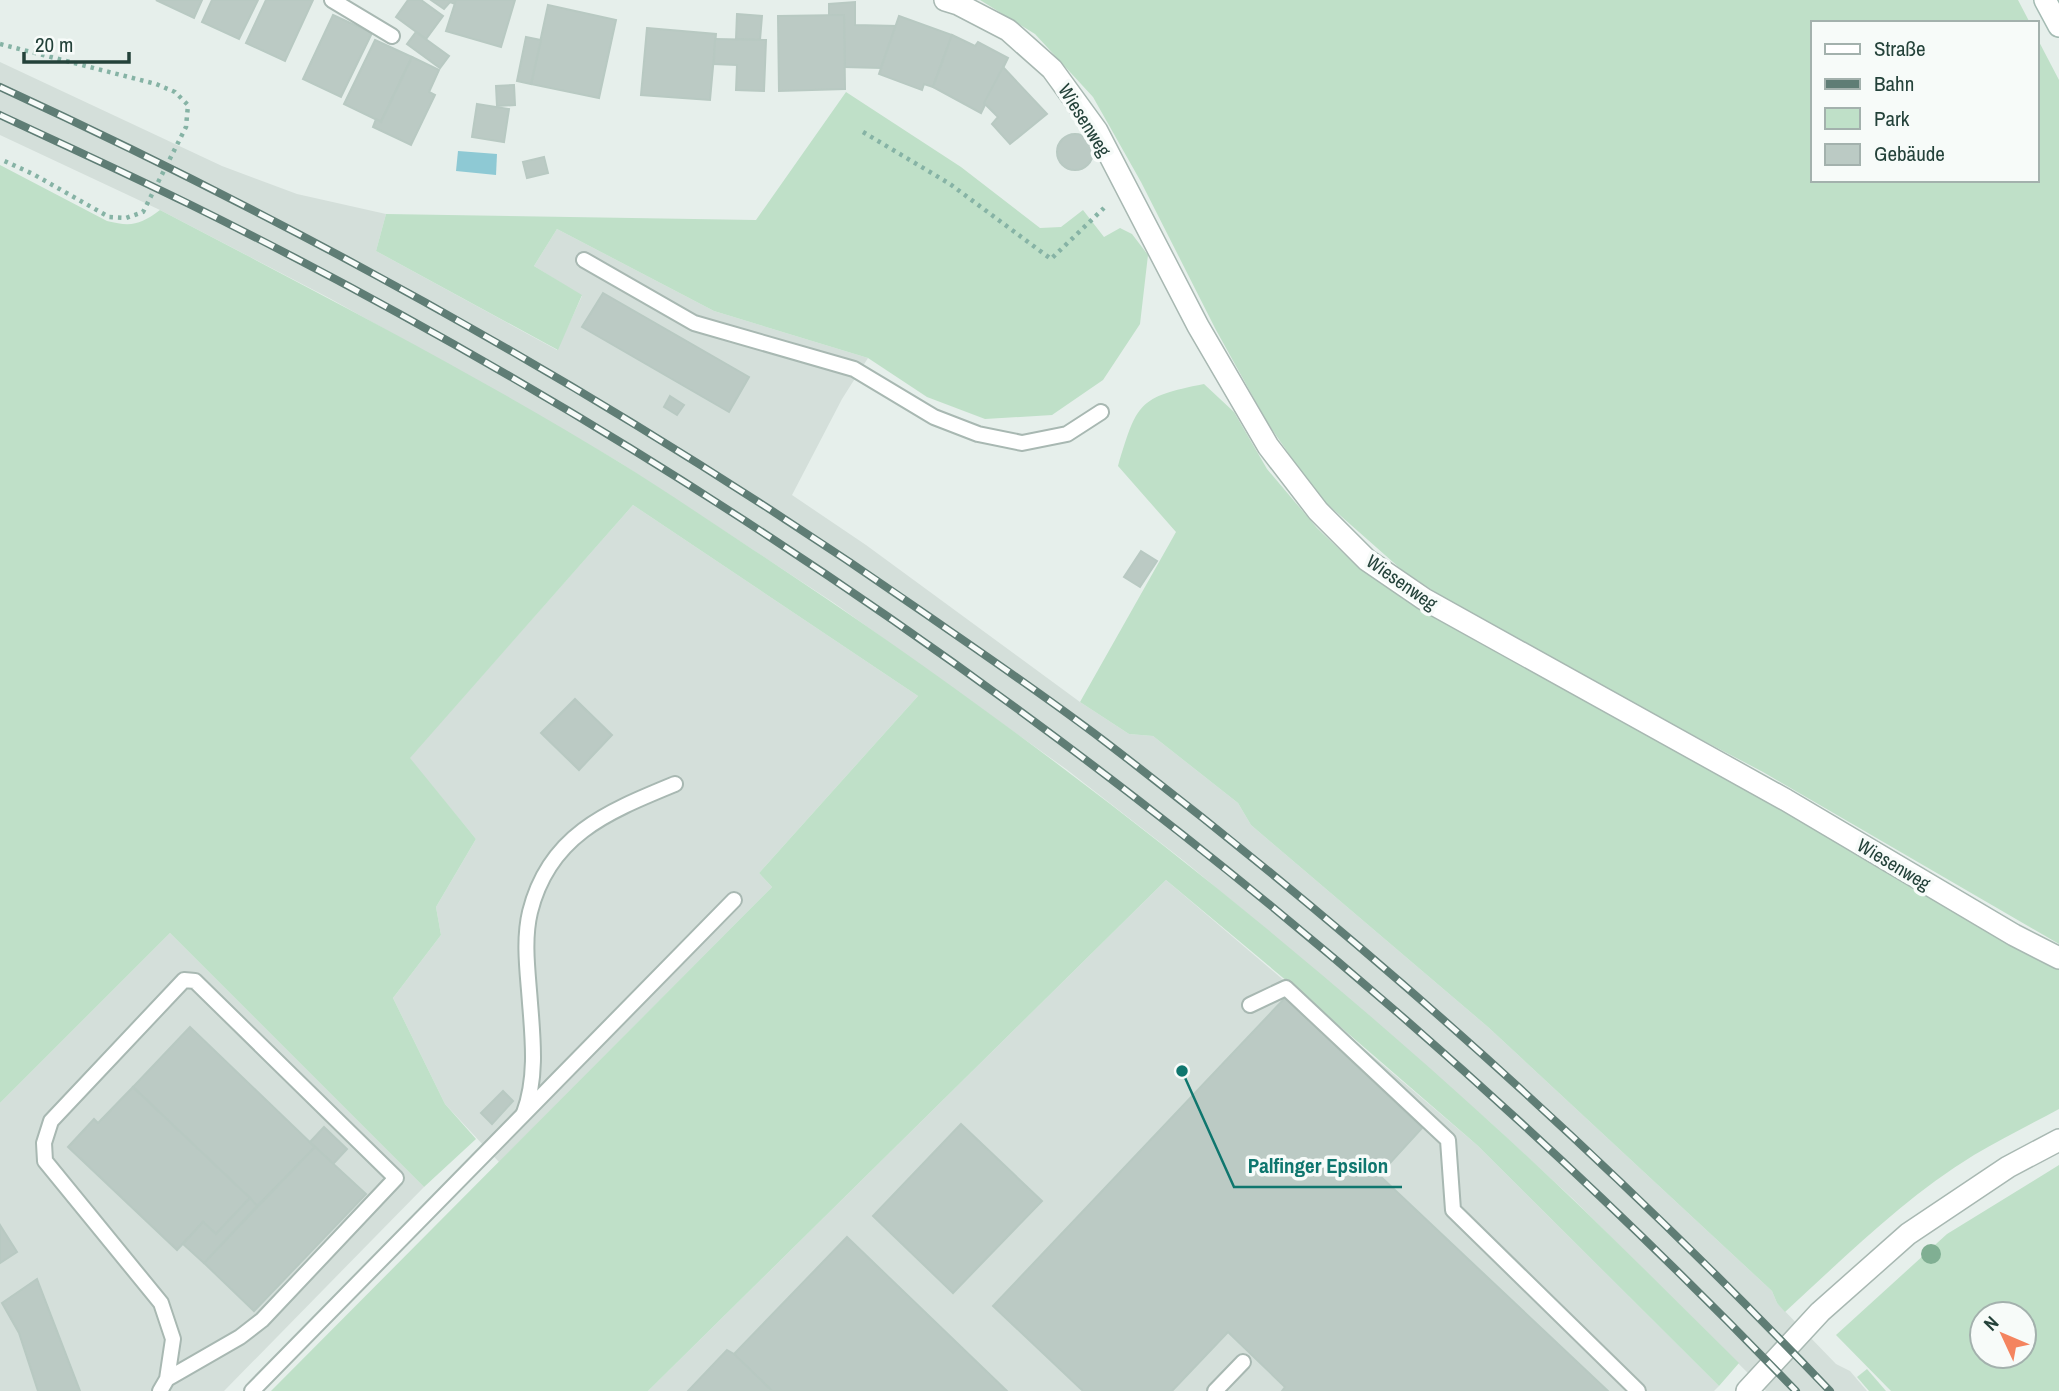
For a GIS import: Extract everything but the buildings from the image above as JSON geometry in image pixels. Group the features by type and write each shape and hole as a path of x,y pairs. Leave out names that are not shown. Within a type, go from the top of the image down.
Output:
{"street":[{"name":"Wiesenweg","path":"945,0 1008,30 1052,69 1097,131 1198,327 1268,446 1318,511 1367,560 1424,599 1786,800 2014,935 2059,958"},
{"path":"2045,0 2059,26"},
{"path":"1747,1391 1819,1312 1908,1234 2008,1167 2059,1140"}],"lane":[{"path":"332,0 392,36"},
{"path":"584,260 694,323 854,369 934,417 978,434 1022,443 1067,434 1101,412"},
{"path":"522,1118 531,1093 534,1045 526,958 530,913 544,874 566,843 582,831 621,806 675,784"},
{"path":"252,1391 734,900"},
{"path":"184,980 195,981 396,1178 262,1320 240,1337 163,1385 173,1339 161,1303 45,1161 44,1143 51,1121 184,980"},
{"path":"1250,1005 1286,988 1448,1140 1453,1210 1638,1391"},
{"path":"1215,1391 1243,1362"}],"path":[{"path":"0,44 156,84 175,92 188,105 186,127 143,212 126,219 109,217 33,174 0,159"},
{"path":"863,132 950,184 1051,259 1086,227 1124,186"}],"shaded area":[{"path":"0,62 222,166 297,194 386,214 376,251 557,350 582,296 534,266 557,229 714,311 868,358 842,399 792,495 866,545 1080,702 1129,734 1153,736 1238,803 1251,825 1488,1027 1772,1291 1777,1303 1836,1364 1850,1371 1867,1391 1766,1391 1573,1199 1492,1124 1284,944 1184,861 1066,769 834,603 619,462 492,389 329,298 160,210 0,135"},
{"path":"633,505 918,696 759,873 772,887 499,1162 445,1104 393,998 441,935 436,907 476,839 409,758"},
{"path":"1166,880 1477,1145 1719,1386 1714,1391 648,1391"},
{"path":"170,933 424,1187 224,1391 0,1391 0,1103"}],"green space":[{"path":"980,0 2018,0 2029,21 1811,21 1811,182 2038,182 2038,40 2059,80 2059,944 1763,772 1546,658 1444,598 1402,570 1317,495 1267,422 1216,330 1141,182 1093,97 1035,34"},
{"path":"846,92 961,167 1040,228 1061,227 1083,210 1104,237 1120,228 1132,234 1148,255 1140,324 1103,380 1052,415 985,419 927,397 868,358 714,311 557,229 534,266 582,295 558,350 376,251 386,214 756,220"},
{"path":"0,165 107,221 135,223 160,210 276,271 563,428 650,482 841,609 1034,746 1221,891 1313,967 1523,1152 1739,1363 1719,1386 1477,1145 1166,880 648,1391 271,1391 772,887 759,873 918,696 633,505 410,758 476,839 436,907 441,935 393,998 445,1104 476,1139 424,1187 170,933 0,1103"},
{"path":"1204,384 1234,412 1267,469 1317,528 1359,568 1417,607 2059,966 2059,1109 1974,1155 1924,1190 1876,1229 1785,1312 1772,1291 1488,1027 1251,825 1238,803 1153,736 1129,734 1080,702 1176,532 1118,466 1130,428 1143,406 1153,399 1165,393"},
{"path":"2059,1165 2059,1391 1891,1391 1836,1335 1947,1234"},
{"path":"1867,1369 1886,1391 1869,1391 1857,1377"}],"water":[{"path":"458,151 497,154 496,175 456,171"}],"railway":[{"path":"0,87 240,204 475,330 704,467 816,540 1037,692 1103,740 1294,892 1479,1051 1657,1218 1830,1391"},
{"path":"0,115 247,233 468,352 630,448 789,549 944,656 1095,767 1243,883 1387,1003 1527,1128 1663,1257 1796,1391"}],"place":[{"name":"Palfinger Epsilon","path":"1182,1071"}]}
